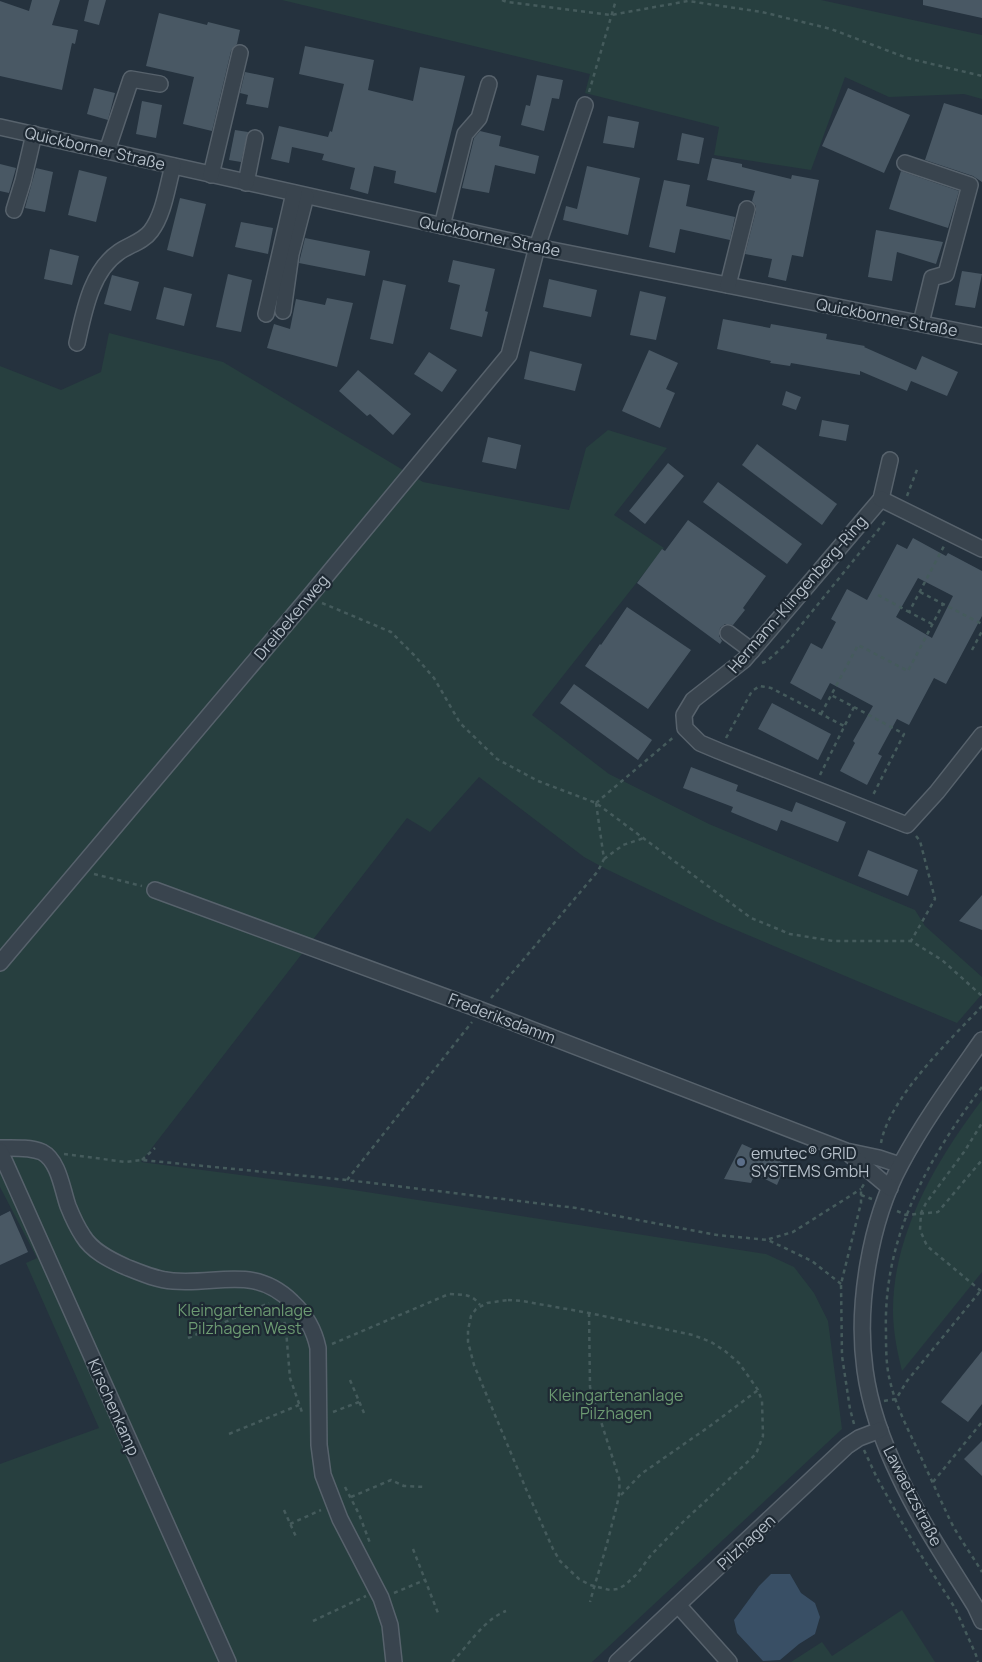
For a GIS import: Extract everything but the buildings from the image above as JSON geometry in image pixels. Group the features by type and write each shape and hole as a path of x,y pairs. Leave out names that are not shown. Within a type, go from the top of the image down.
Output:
{"street":[{"path":"211,175 240,53"},
{"path":"107,151 131,78 160,84"},
{"path":"442,226 465,134 479,118 489,84"},
{"name":"Dreibekenweg","path":"0,963 308,598 509,355 538,247 585,106"},
{"name":"Quickborner Straße","path":"0,127 538,247 982,336"},
{"path":"14,210 34,134"},
{"path":"246,183 255,138"},
{"path":"905,163 970,185 946,274 932,278 921,324"},
{"path":"77,343 83,316 95,281 106,262 150,233 158,221 172,166"},
{"path":"283,311 300,194"},
{"path":"266,314 300,194"},
{"path":"728,285 748,209"},
{"path":"890,460 881,498 982,550"},
{"name":"Hermann-Klingenberg-Ring","path":"685,728 684,715 693,700 748,655 881,498"},
{"path":"728,633 748,655"},
{"path":"685,728 700,743 718,751 907,825 937,792 982,735"},
{"name":"Frederiksdamm","path":"155,890 481,1010 846,1151 879,1158 900,1165"},
{"name":"Lawaetzstraße","path":"982,1040 900,1165 890,1188 874,1236 869,1258 864,1300 862,1343 868,1388 880,1430 899,1477 982,1621"},
{"name":"Lawaetzstraße","path":"952,1083 982,1052"},
{"path":"0,1148 40,1152 48,1156 59,1177 68,1207 83,1237 102,1254 126,1267 165,1280 243,1280 272,1286 285,1295 306,1318 316,1337 318,1348 318,1418 321,1461 328,1489 340,1519 390,1625 394,1662"},
{"name":"Kirschenkamp","path":"0,1151 228,1662"},
{"name":"Frederiksdamm","path":"846,1151 890,1188"},
{"name":"Pilzhagen","path":"617,1662 847,1446 859,1438 880,1430"},
{"path":"678,1606 729,1662"}],"path":[{"path":"502,0 611,15 688,1 762,12 831,29 906,58 982,76"},
{"path":"585,106 616,0"},
{"path":"748,655 751,664 760,664 767,661 785,645 907,498 918,467"},
{"path":"909,612 950,534"},
{"path":"920,592 982,624"},
{"path":"878,595 932,624"},
{"path":"308,598 392,632 434,678 460,723 497,758 538,781 596,803 751,918 790,934 833,941 911,941 942,960 982,996"},
{"path":"821,714 858,645 908,671 943,604"},
{"path":"972,650 982,631"},
{"path":"718,751 752,691 760,686 771,688 844,726"},
{"path":"831,695 904,734 866,809"},
{"path":"825,764 854,707"},
{"path":"596,803 685,728"},
{"path":"596,803 604,858"},
{"path":"907,825 920,841 935,899 911,941"},
{"path":"347,1180 481,1010 598,871 604,858 623,845 644,838"},
{"path":"77,870 155,890"},
{"path":"879,1158 886,1124 914,1081 982,1006"},
{"path":"982,1087 961,1115 935,1157 906,1215 890,1267 885,1308 890,1380 904,1421 951,1522 982,1572"},
{"path":"896,1399 906,1381 981,1290 927,1246 920,1230 921,1213 929,1198 964,1152 982,1122"},
{"path":"142,1160 155,1148"},
{"path":"40,1152 126,1162 142,1160 347,1180 576,1208 717,1235 768,1240 812,1261 841,1284"},
{"path":"884,1204 906,1215 938,1212 982,1160"},
{"path":"850,1409 842,1356 841,1284 861,1203 861,1189 870,1171"},
{"path":"768,1240 793,1232 861,1189"},
{"path":"318,1348 336,1343 449,1294 468,1295 474,1298 480,1305"},
{"path":"495,1301 522,1301 589,1313 693,1334 711,1342 739,1364 758,1390 762,1401 763,1436 756,1454 684,1521 651,1555 637,1574 625,1585 618,1589 610,1590 594,1586 579,1578 560,1561 553,1549 480,1382 470,1354 468,1330 471,1316 480,1305 495,1301"},
{"path":"188,1338 269,1303"},
{"path":"589,1313 590,1388 620,1478 620,1496 590,1602"},
{"path":"350,1380 364,1414"},
{"path":"620,1496 641,1474 758,1390"},
{"path":"318,1418 359,1402"},
{"path":"229,1434 298,1405"},
{"path":"933,1482 982,1422"},
{"path":"859,1438 877,1478 908,1534 955,1608 978,1662"},
{"path":"391,1480 414,1488 426,1487"},
{"path":"284,1510 297,1539"},
{"path":"412,1549 438,1613"},
{"path":"313,1621 376,1596 425,1580"},
{"path":"452,1662 489,1622 506,1611"}],"green space":[{"path":"282,0 821,0 982,35 982,99 964,94 889,97 845,77 811,170 714,155 719,127 585,93 590,74"},
{"path":"109,333 223,362 423,482 569,510 586,448 608,430 667,448 614,515 664,548 532,715 609,774 709,824 915,910 925,926 982,977 982,994 957,1023 717,922 606,869 584,857 479,777 430,832 407,818 141,1162 347,1189 766,1254 794,1267 814,1293 828,1321 842,1429 592,1662 0,1662 0,1464 99,1428 26,1263 37,1258 0,1187 0,366 61,390 101,372"},
{"path":"982,1100 982,1272 902,1371 896,1341 893,1310 895,1281 909,1225 934,1172"},
{"path":"902,1610 935,1662 791,1662 822,1642 832,1656"}],"water":[{"path":"771,1574 790,1574 801,1593 815,1603 820,1617 815,1634 799,1644 780,1660 763,1661 737,1633 734,1620 759,1586"}],"place":[{"name":"emutec® GRID SYSTEMS GmbH","path":"741,1162"}],"park label":[{"name":"Kleingartenanlage Pilzhagen West","path":"245,1319"},
{"name":"Kleingartenanlage Pilzhagen","path":"616,1404"}]}
